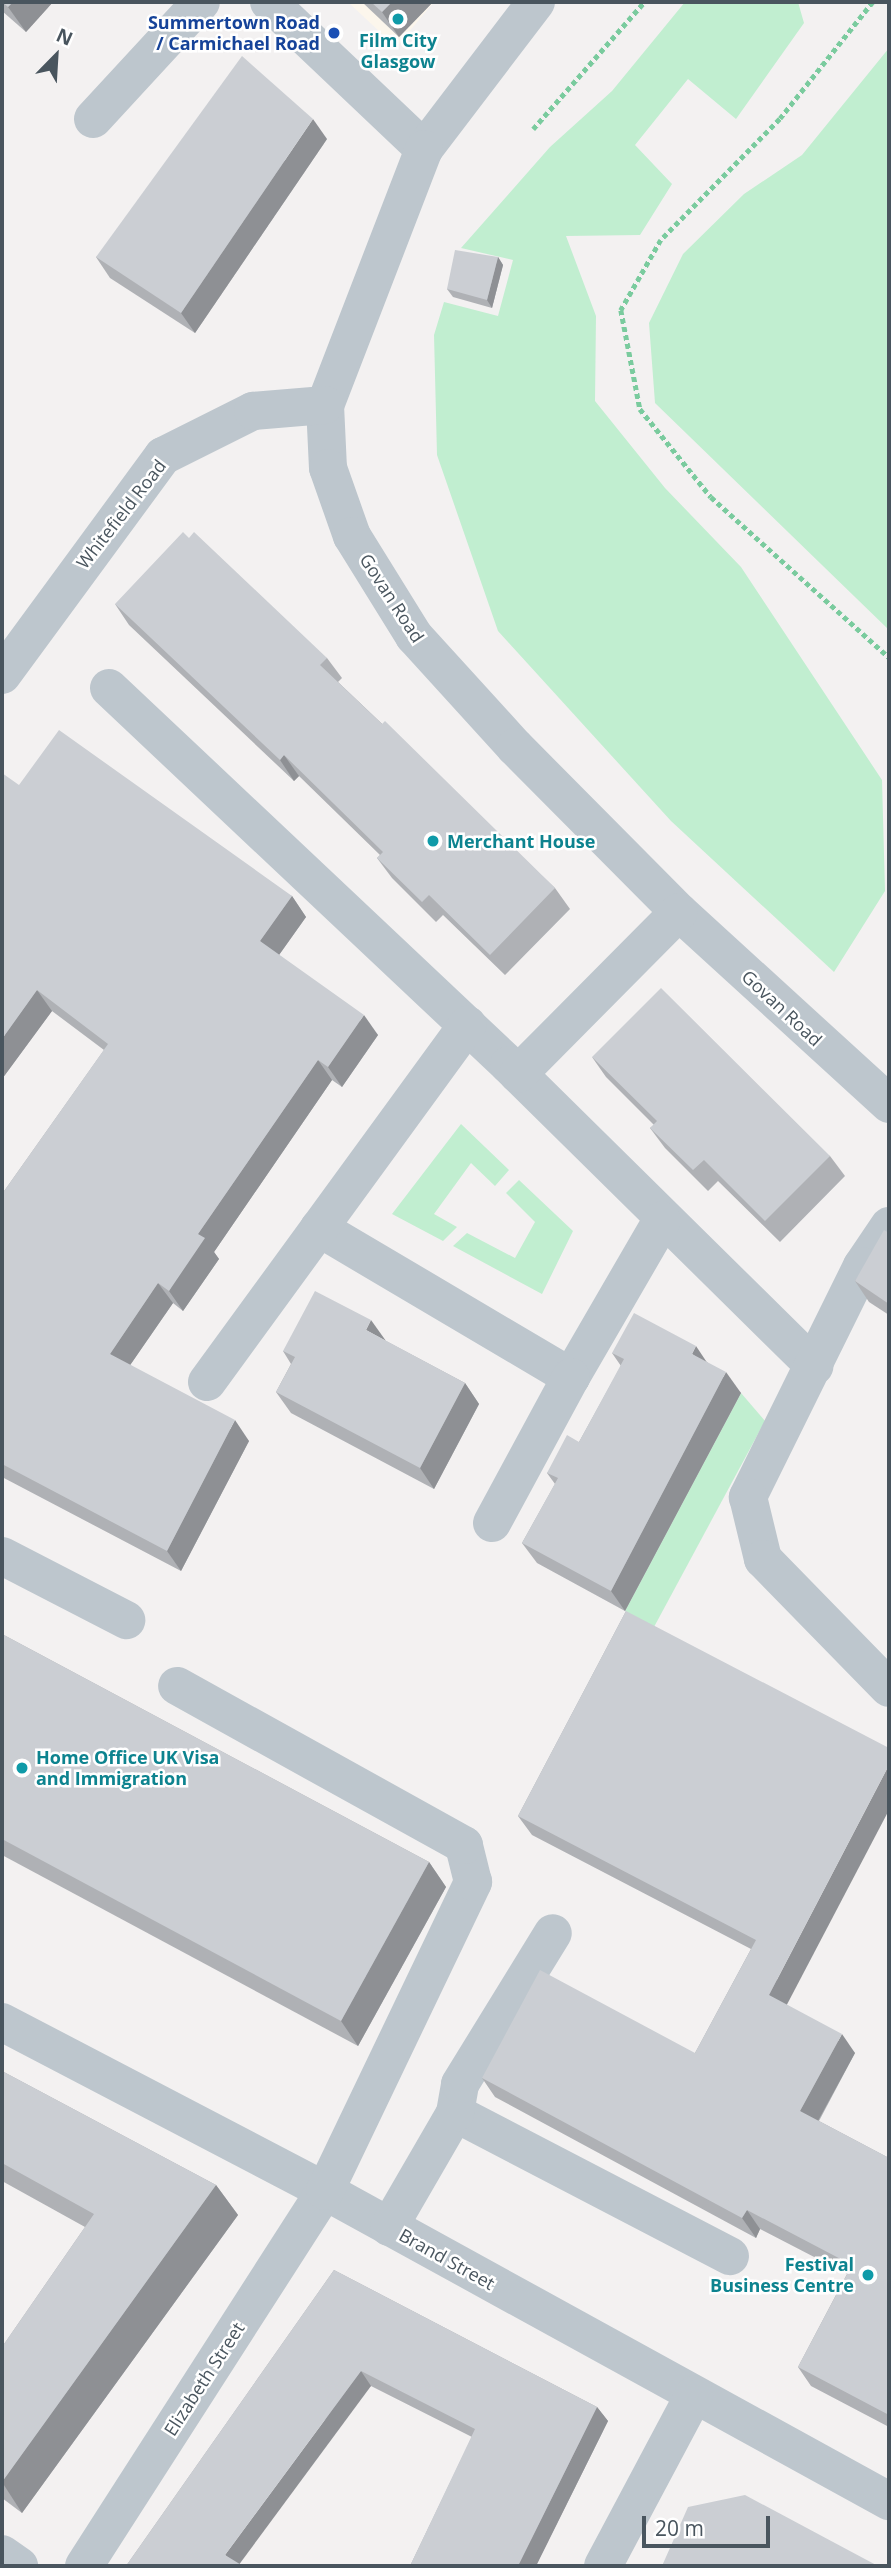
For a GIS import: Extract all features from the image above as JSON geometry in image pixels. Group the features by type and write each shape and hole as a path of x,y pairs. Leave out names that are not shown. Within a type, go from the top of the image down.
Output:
{"street":[{"path":"93,119 201,2"},
{"path":"269,2 424,149"},
{"name":"Govan Road","path":"536,2 424,149 325,405 328,468 352,536 414,636 515,747 680,912 889,1104"},
{"name":"Whitefield Road","path":"2,675 163,456 253,411 325,405"},
{"path":"109,688 518,1074 662,1220 814,1366"},
{"path":"518,1074 680,912"},
{"path":"207,1382 467,1025"},
{"path":"492,1523 571,1377 662,1220"},
{"path":"889,1226 862,1266 748,1497 763,1559 889,1688"},
{"path":"319,1228 571,1377"},
{"path":"2,1556 126,1620"},
{"name":"Elizabeth Street","path":"84,2566 324,2191 473,1882 464,1845 177,1686"},
{"path":"389,2227 455,2113 460,2084 553,1933"},
{"name":"Brand Street","path":"2,2022 324,2191 889,2501"},
{"path":"455,2113 730,2256"},
{"path":"603,2566 694,2395"},
{"path":"2,2554 19,2566"}],"path":[{"path":"533,129 644,2"},
{"path":"873,2 780,119 661,240 621,310 640,409 710,497 889,657"}],"shaded area":[{"name":"Film City Glasgow","path":"348,2 434,2 396,47"}],"green space":[{"path":"685,2 798,2 804,23 736,119 688,79 635,145 672,184 640,235 566,236 596,316 595,401 665,488 741,567 882,780 885,891 834,972 671,821 498,631 437,455 434,335 444,302 498,316 513,260 461,248 550,147 612,91"},
{"path":"889,48 889,630 655,403 649,323 683,254 744,194 802,155"},
{"path":"461,1124 509,1170 495,1186 471,1163 434,1214 457,1227 443,1241 392,1214"},
{"path":"519,1180 573,1231 542,1294 453,1246 467,1233 515,1258 535,1222 506,1193"},
{"path":"741,1393 765,1421 654,1627 625,1611"}],"building":[{"path":"371,2 392,2 382,12"},
{"path":"242,56 313,119 181,313 96,257"},
{"path":"455,250 498,257 487,300 447,289"},
{"path":"183,532 189,538 194,532 327,658 320,665 382,724 385,721 555,888 490,955 429,895 422,902 377,858 383,852 284,755 280,760 115,604"},
{"path":"59,730 292,896 260,941 364,1015 328,1067 318,1060 198,1234 205,1238 169,1291 158,1283 110,1354 235,1420 167,1551 2,1464 2,1194 108,1044 37,990 2,1039 2,773 19,785"},
{"path":"661,988 830,1156 765,1221 704,1160 693,1170 650,1128 657,1121 592,1057"},
{"path":"884,1230 889,1233 889,1304 855,1281"},
{"path":"315,1291 371,1320 366,1330 465,1383 420,1468 276,1392 295,1357 283,1351"},
{"path":"634,1313 696,1346 692,1354 726,1372 611,1591 522,1543 558,1478 547,1473 567,1435 579,1442 624,1359 612,1353"},
{"path":"626,1611 889,1748 889,1765 769,1995 842,2034 800,2111 889,2158 889,2415 798,2367 852,2265 747,2210 742,2218 482,2078 540,1970 695,2053 756,1940 518,1816"},
{"path":"2,1634 429,1862 341,2021 2,1839"},
{"path":"2,2071 216,2185 2,2482 2,2347 94,2214 2,2163"},
{"path":"334,2270 597,2407 518,2566 410,2566 475,2429 361,2371 225,2555 243,2566 126,2566"},
{"path":"745,2495 878,2566 662,2566 688,2507"}],"place":[{"name":"Film City Glasgow","path":"398,19"},
{"name":"Summertown Road / Carmichael Road","path":"334,33"},
{"name":"Merchant House","path":"433,841"},
{"name":"Home Office UK Visa and Immigration","path":"22,1768"},
{"name":"Festival Business Centre","path":"868,2275"}]}
